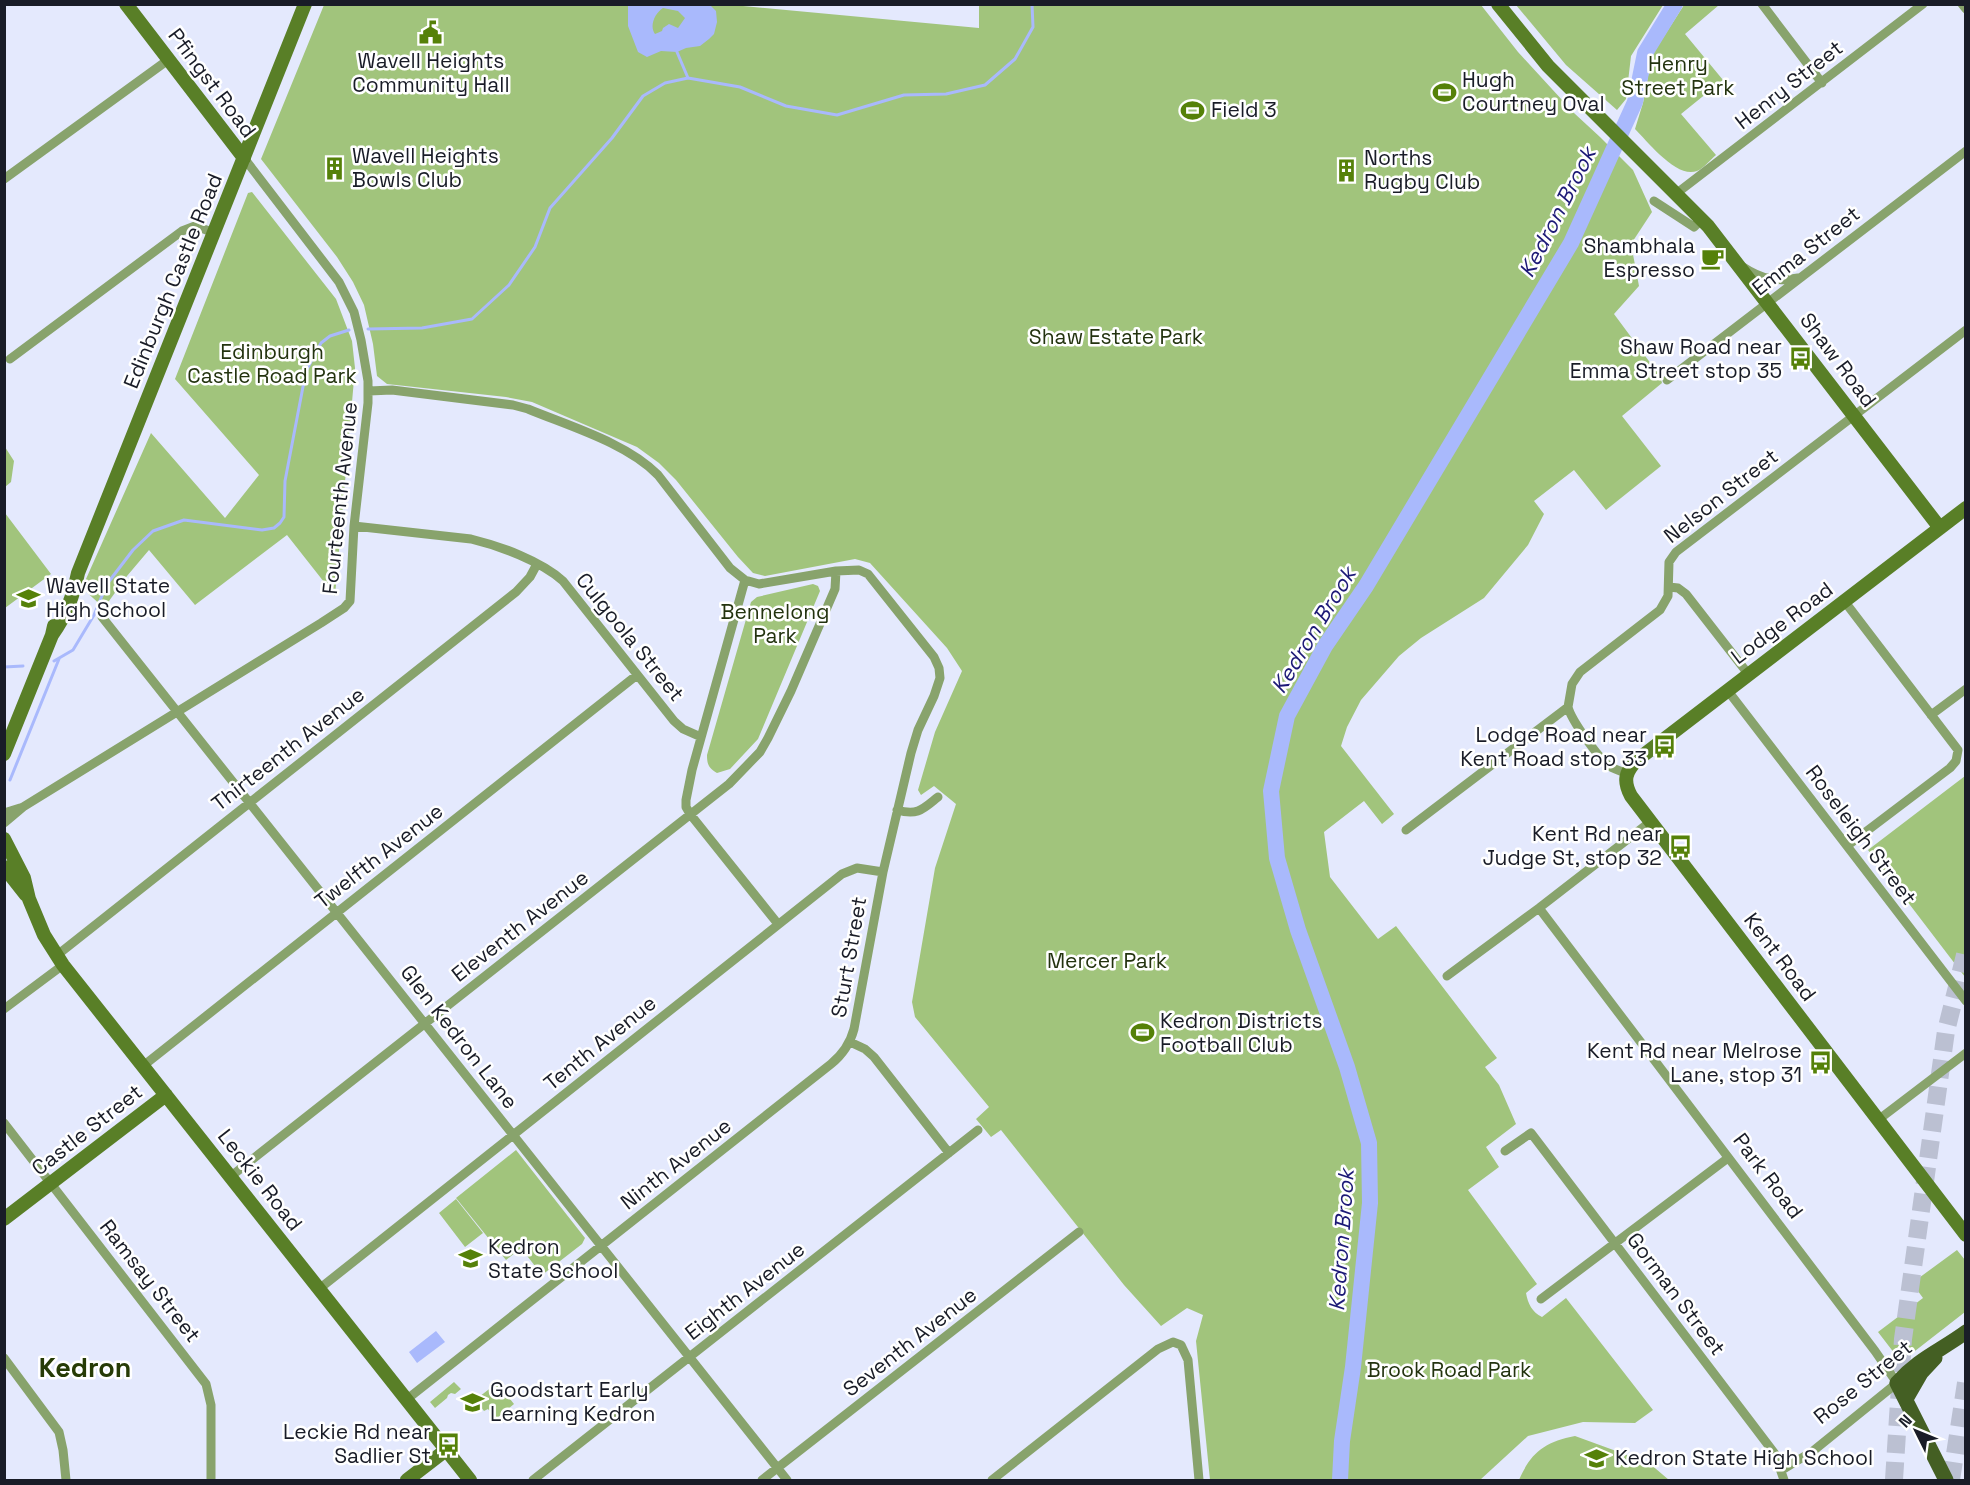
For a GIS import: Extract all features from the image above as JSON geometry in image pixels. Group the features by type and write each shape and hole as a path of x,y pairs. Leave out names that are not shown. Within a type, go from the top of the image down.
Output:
{"main road":[{"name":"Rose Street","path":"1897,1383 1917,1363 1943,1349 1965,1332"},
{"name":"Rose Street","path":"1906,1400 1921,1373 1943,1349"},
{"name":"Park Road","path":"1897,1383 1946,1480"}],"street":[{"name":"Pfingst Road","path":"126,4 244,158"},
{"name":"Edinburgh Castle Road","path":"4,754 52,634 56,613 66,590 78,573 305,4"},
{"name":"Shaw Road","path":"1498,4 1548,66 1702,219 1739,264 1940,528"},
{"path":"1762,4 1821,83"},
{"name":"Henry Street","path":"1677,194 1923,4"},
{"path":"1962,4 1965,9"},
{"path":"4,179 168,60"},
{"name":"Emma Street","path":"1667,380 1965,151"},
{"name":"Fourteenth Avenue","path":"4,823 23,807 346,606 350,601 354,526 369,391 361,340 354,312 346,293 327,264 244,158"},
{"path":"1654,201 1694,227 1702,219"},
{"path":"10,358 182,231 195,226 215,232"},
{"path":"1739,264 1750,272 1775,281 1802,277"},
{"name":"Nelson Street","path":"1568,707 1576,677 1660,610 1668,596 1669,562 1676,552 1965,330"},
{"path":"369,391 392,390 513,405 625,449 658,475 730,568 745,580 759,584 836,571"},
{"name":"Lodge Road","path":"1626,773 1637,760 1965,508"},
{"name":"Culgoola Street","path":"354,526 471,539 487,543 537,564 556,575 679,726 700,737"},
{"name":"Thirteenth Avenue","path":"4,1009 59,960 250,802 516,592 530,577 537,564"},
{"name":"Sturt Street","path":"836,571 859,570 868,574 934,657 939,668 938,687 918,730 897,810 850,1042 865,1049 874,1057 949,1152"},
{"name":"Eleventh Avenue","path":"230,1177 729,784 764,745 791,691 834,589 837,581 836,571"},
{"path":"745,580 700,737 687,789 686,805 690,814 778,924"},
{"path":"1669,587 1678,588 1686,594 1749,675"},
{"path":"1845,602 1958,750 1956,761 1847,846"},
{"name":"Glen Kedron Lane","path":"102,616 787,1480"},
{"name":"Twelfth Avenue","path":"143,1066 637,675"},
{"path":"1931,715 1965,688"},
{"name":"Roseleigh Street","path":"1728,691 1965,1001"},
{"path":"1406,830 1568,707 1574,721 1601,758 1608,765 1626,773"},
{"name":"Kent Road","path":"1626,773 1625,781 1631,796 1650,822 1965,1235"},
{"path":"897,810 918,812 938,797"},
{"name":"Fourteenth Avenue","path":"4,813 23,807"},
{"path":"1447,976 1650,822"},
{"name":"Leckie Road","path":"4,839 24,878 29,899 45,935 59,960 470,1480"},
{"name":"Leckie Road","path":"4,867 29,899"},
{"name":"Tenth Avenue","path":"319,1289 846,871 852,868 863,868 883,872"},
{"name":"Park Road","path":"1539,908 1897,1383"},
{"name":"Ninth Avenue","path":"406,1400 831,1065 850,1042"},
{"path":"1878,1120 1965,1053"},
{"name":"Castle Street","path":"4,1219 165,1095"},
{"name":"Ramsay Street","path":"4,1123 206,1384 211,1405 212,1480"},
{"name":"Eighth Avenue","path":"533,1480 978,1130"},
{"name":"Gorman Street","path":"1505,1151 1531,1133 1775,1454 1784,1480"},
{"path":"1541,1299 1728,1158"},
{"name":"Seventh Avenue","path":"762,1480 1079,1232"},
{"path":"992,1480 1168,1342 1178,1343 1184,1349 1188,1360 1199,1480"},
{"path":"4,1358 59,1432 66,1480"},
{"name":"Rose Street","path":"1782,1470 1813,1451 1897,1383"},
{"path":"407,1480 446,1450"}],"green space":[{"name":"Shaw Estate Park","path":"722,4 979,28 979,4 1481,5 1518,52 1574,113 1633,170 1652,212 1631,244 1639,286 1614,314 1660,376 1662,383 1622,416 1661,466 1606,510 1574,470 1534,501 1544,514 1528,545 1484,598 1421,638 1399,656 1361,700 1347,727 1341,746 1394,814 1382,824 1364,801 1324,832 1330,877 1378,939 1396,926 1497,1058 1485,1067 1499,1085 1516,1124 1486,1147 1499,1167 1468,1190 1537,1284 1526,1293 1533,1310 1542,1317 1566,1298 1653,1410 1635,1423 1583,1422 1528,1436 1480,1480 1210,1480 1196,1341 1203,1315 1187,1308 1161,1326 1124,1285 1001,1130 991,1137 976,1119 989,1107 915,1017 912,1002 935,868 956,804 934,786 921,795 918,790 935,732 962,671 947,648 870,563 855,559 765,576 753,573 676,480 659,463 637,447 532,402 387,384 377,376 373,344 364,305 353,282 337,257 261,159 324,5"},
{"path":"1516,5 1663,5 1631,56 1626,99 1617,110 1566,65"},
{"name":"Henry Street Park","path":"1684,5 1719,5 1685,34 1723,80 1681,114 1716,155 1700,170 1689,172 1681,170 1663,158 1635,129 1643,103 1652,55"},
{"name":"Edinburgh Castle Road Park","path":"252,192 336,299 352,341 355,368 335,596 287,535 195,605 149,550 104,608 82,588 151,433 225,518 259,475 175,379 248,193"},
{"path":"5,447 14,461 11,482 5,487"},
{"path":"4,514 51,574 5,608"},
{"name":"Bennelong Park","path":"813,584 818,586 820,591 758,739 730,769 717,773 709,766 707,755 751,602 757,597"},
{"path":"1965,776 1965,977 1868,850"},
{"path":"516,1150 585,1238 582,1244 542,1275 521,1248 506,1260 456,1198"},
{"path":"456,1199 483,1233 465,1247 439,1213"},
{"path":"1957,1250 1965,1260 1965,1312 1906,1358 1898,1358 1878,1332 1923,1298 1912,1283"},
{"path":"454,1382 461,1389 455,1394 448,1395 435,1408 430,1402"},
{"path":"497,1383 514,1404 496,1419 488,1409 484,1411 475,1400"},
{"path":"1575,1436 1649,1463 1669,1480 1519,1480 1529,1462 1540,1450 1555,1441"}],"water":[{"path":"628,5 710,5 716,11 717,22 714,34 700,46 677,52 661,51 647,57 638,52 628,26","holes":["663,8 678,11 685,18 678,28 669,24 655,34 653,24 660,10"]},
{"path":"436,1331 445,1342 417,1363 409,1352"}],"waterway":[{"path":"368,329 422,328 472,319 509,285 535,247 550,208 612,138 643,96 665,83 688,78 740,87 786,106 837,115 904,95 946,94 985,85 1015,59 1033,27 1032,4"},
{"name":"Kedron Brook","path":"1340,1480 1342,1441 1353,1367 1370,1203 1369,1143 1347,1067 1298,930 1277,858 1271,791 1287,716 1325,646 1366,586 1571,243 1635,102 1645,53 1675,4"},
{"path":"677,52 688,78"},
{"path":"54,661 73,650 94,615 107,584 133,550 153,531 184,520 262,530 274,528 280,523 284,517 285,481 306,371 321,343 330,336 349,330"},
{"path":"10,780 59,659"},
{"path":"4,667 23,666"}],"tunnel":[{"path":"1894,1480 1903,1339 1946,1031 1966,951"},
{"path":"1951,1480 1966,1383"}],"place":[{"name":"Wavell Heights Community Hall","path":"431,33"},
{"name":"Hugh Courtney Oval","path":"1444,92"},
{"name":"Field 3","path":"1193,110"},
{"name":"Wavell Heights Bowls Club","path":"334,168"},
{"name":"Norths Rugby Club","path":"1346,170"},
{"name":"Shambhala Espresso","path":"1713,258"},
{"name":"Shaw Road near Emma Street stop 35","path":"1800,359"},
{"name":"Wavell State High School","path":"28,598"},
{"name":"Lodge Road near Kent Road stop 33","path":"1665,747"},
{"name":"Kent Rd near Judge St, stop 32","path":"1680,846"},
{"name":"Kedron Districts Football Club","path":"1142,1033"},
{"name":"Kent Rd near Melrose Lane, stop 31","path":"1820,1063"},
{"name":"Kedron State School","path":"470,1259"},
{"name":"Goodstart Early Learning Kedron","path":"472,1402"},
{"name":"Leckie Rd near Sadlier St","path":"449,1444"},
{"name":"Kedron State High School","path":"1597,1458"}],"district":[{"name":"Kedron","path":"85,1368"}],"park label":[{"name":"Mercer Park","path":"1107,961"},
{"name":"Brook Road Park","path":"1449,1370"}]}
